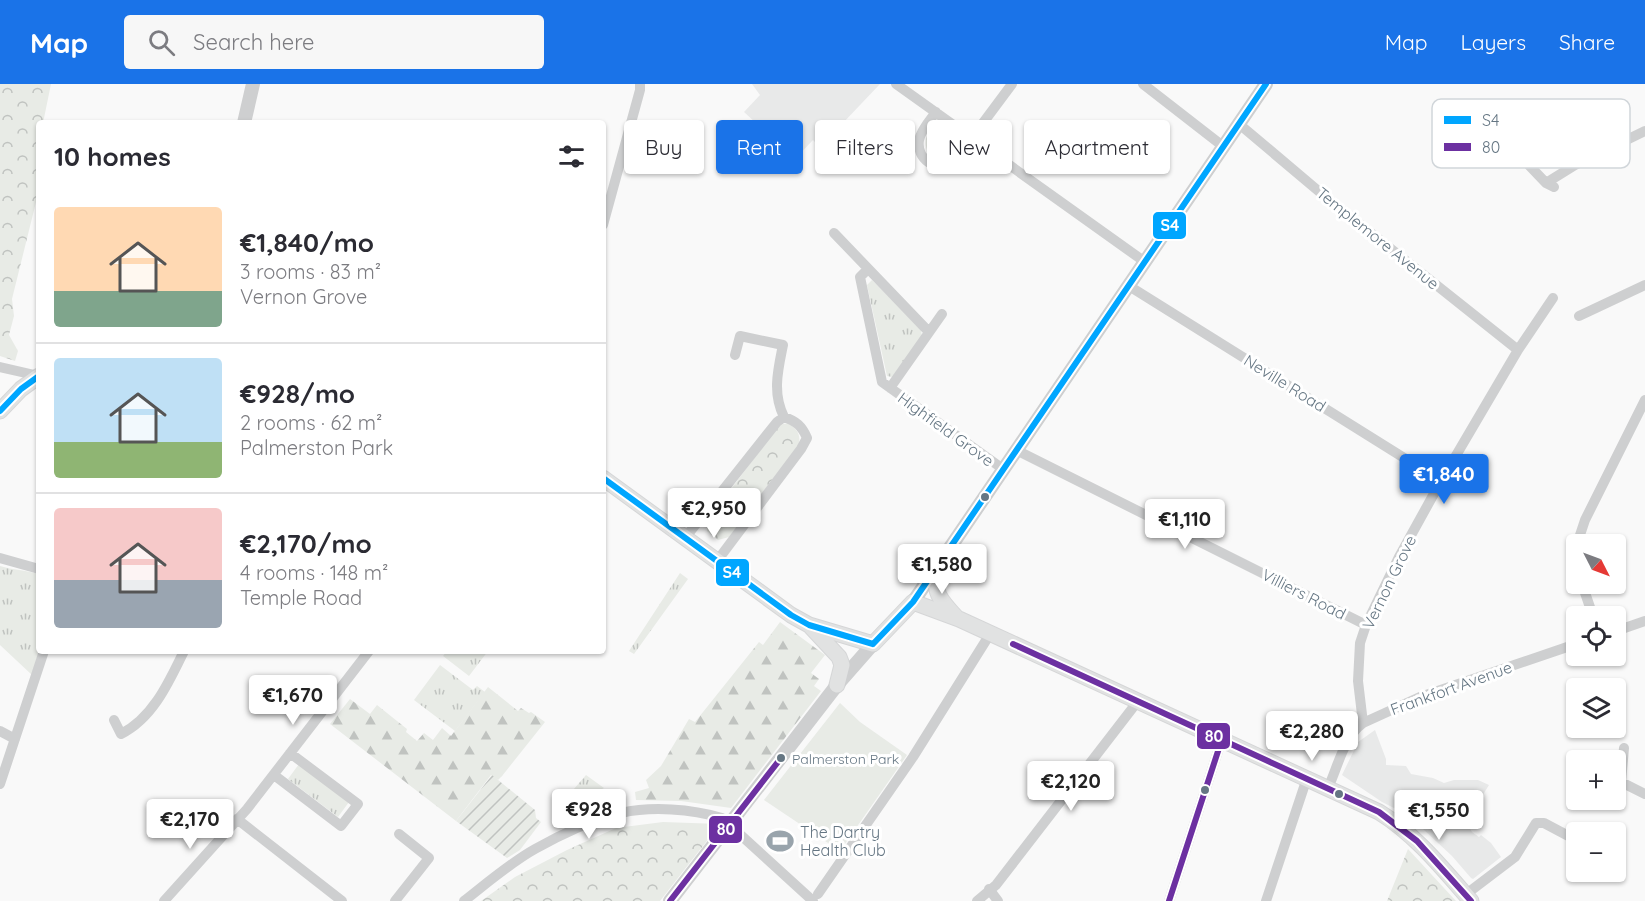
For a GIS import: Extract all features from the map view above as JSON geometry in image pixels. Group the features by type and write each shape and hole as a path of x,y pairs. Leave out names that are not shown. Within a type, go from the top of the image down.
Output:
{"main road":[{"path":"0,411 21,389 36,378"},
{"path":"606,480 791,615 809,625 873,644 913,602 959,619 1379,812 1399,824 1468,898"},
{"path":"937,567 935,586 938,594 959,619"},
{"path":"809,625 839,657 842,665 837,685"}],"street":[{"path":"245,120 253,84"},
{"path":"606,214 640,84"},
{"path":"896,84 950,120"},
{"path":"986,120 1012,84"},
{"path":"1143,84 1224,147"},
{"path":"913,602 1266,84"},
{"path":"930,120 936,112"},
{"name":"Templemore Avenue","path":"1239,124 1322,194 1518,350"},
{"path":"927,125 919,139 921,153 927,160"},
{"path":"1630,138 1645,131"},
{"path":"1012,163 1145,262"},
{"path":"1533,168 1550,185 1571,168"},
{"path":"834,233 867,270 929,332"},
{"name":"Highfield Grove","path":"867,270 860,277 882,382 1003,469"},
{"path":"1579,316 1645,285"},
{"name":"Neville Road","path":"1129,286 1441,481"},
{"name":"Vernon Grove","path":"1363,723 1358,681 1360,643 1366,625 1399,557 1441,481 1518,350 1553,298"},
{"name":"Highfield Grove","path":"890,388 942,314"},
{"path":"717,561 807,438 802,427 784,417 778,406 776,378 783,345 740,336 735,354"},
{"path":"0,367 36,375"},
{"path":"1581,534 1585,520 1645,400"},
{"path":"685,538 777,422 784,417"},
{"name":"Villiers Road","path":"1016,450 1366,625"},
{"path":"0,558 36,568"},
{"path":"1626,628 1645,621"},
{"path":"464,901 535,849 570,832 621,813 668,809 703,812 722,818 815,897 913,757 990,634"},
{"path":"670,901 837,685 873,644"},
{"name":"Frankfort Avenue","path":"1363,723 1420,697 1566,647"},
{"path":"0,784 43,654"},
{"path":"114,720 121,734 136,726 153,707 182,654"},
{"path":"164,901 274,775 367,654"},
{"path":"977,901 996,885 1138,701"},
{"path":"1328,788 1349,740 1356,728 1363,723"},
{"path":"0,731 15,739"},
{"path":"1169,901 1222,739"},
{"path":"1624,748 1621,782 1645,794"},
{"path":"274,775 341,826 358,804 290,753"},
{"path":"1266,901 1307,778"},
{"path":"237,819 342,901"},
{"path":"1468,898 1515,857 1536,823 1544,823 1566,835"},
{"path":"395,901 429,858 399,834"},
{"path":"989,890 998,901"}],"shaded area":[{"path":"752,84 880,84 846,120 815,120 815,142 813,140 803,151 803,120 753,120 744,112 760,95"},
{"path":"1375,730 1386,765 1406,766 1411,774 1433,778 1444,783 1454,780 1478,780 1489,785 1466,822 1472,832 1479,837 1481,835 1491,843 1501,857 1473,879 1471,878 1452,856 1409,816 1396,807 1382,802 1342,775 1358,742"}],"green space":[{"path":"0,84 51,84 44,120 36,120 36,202 12,299 14,316 9,335 18,351 15,361 0,356"},
{"path":"872,280 921,330 922,336 892,377 887,376 867,285"},
{"path":"788,423 798,433 798,446 729,537 718,540 707,531 707,521 779,425"},
{"path":"0,566 36,573 36,654 38,654 32,675 0,645"},
{"path":"680,573 688,579 634,654 629,651"},
{"path":"780,622 825,655 811,673 819,679 814,686 821,691 731,808 681,801 636,800 635,792 649,788 646,780 661,766 689,719 695,722 759,642 763,645"},
{"path":"445,654 486,654 469,676 443,656"},
{"path":"440,665 473,690 477,686 485,692 455,731 414,700"},
{"path":"488,687 518,711 521,708 531,712 545,722 498,780 491,775 456,821 330,724 350,699 370,714 377,705 407,729 406,732 417,741 424,733 433,740 442,728 451,736"},
{"path":"840,703 860,722 907,755 840,851 764,800"},
{"path":"299,764 349,802 338,817 288,779"},
{"path":"492,775 535,810 536,818 541,822 520,850 507,858 456,821"},
{"path":"586,775 604,788 577,803 567,797"},
{"path":"663,822 720,824 660,901 481,901 515,877 616,828"},
{"path":"1408,849 1456,901 1387,901"}],"transit line":[{"name":"S4","path":"873,644 913,602 1266,84"},
{"name":"S4","path":"0,411 21,389 36,378"},
{"name":"S4","path":"606,480 791,615 809,625 873,644"},
{"name":"80","path":"1013,644 1379,812 1417,841 1471,901"},
{"name":"80","path":"1169,901 1222,739"},
{"name":"80","path":"670,901 781,758"}],"place":[{"name":"Palmerston Park","path":"781,758"},
{"name":"The Dartry Health Club","path":"780,841"}]}
